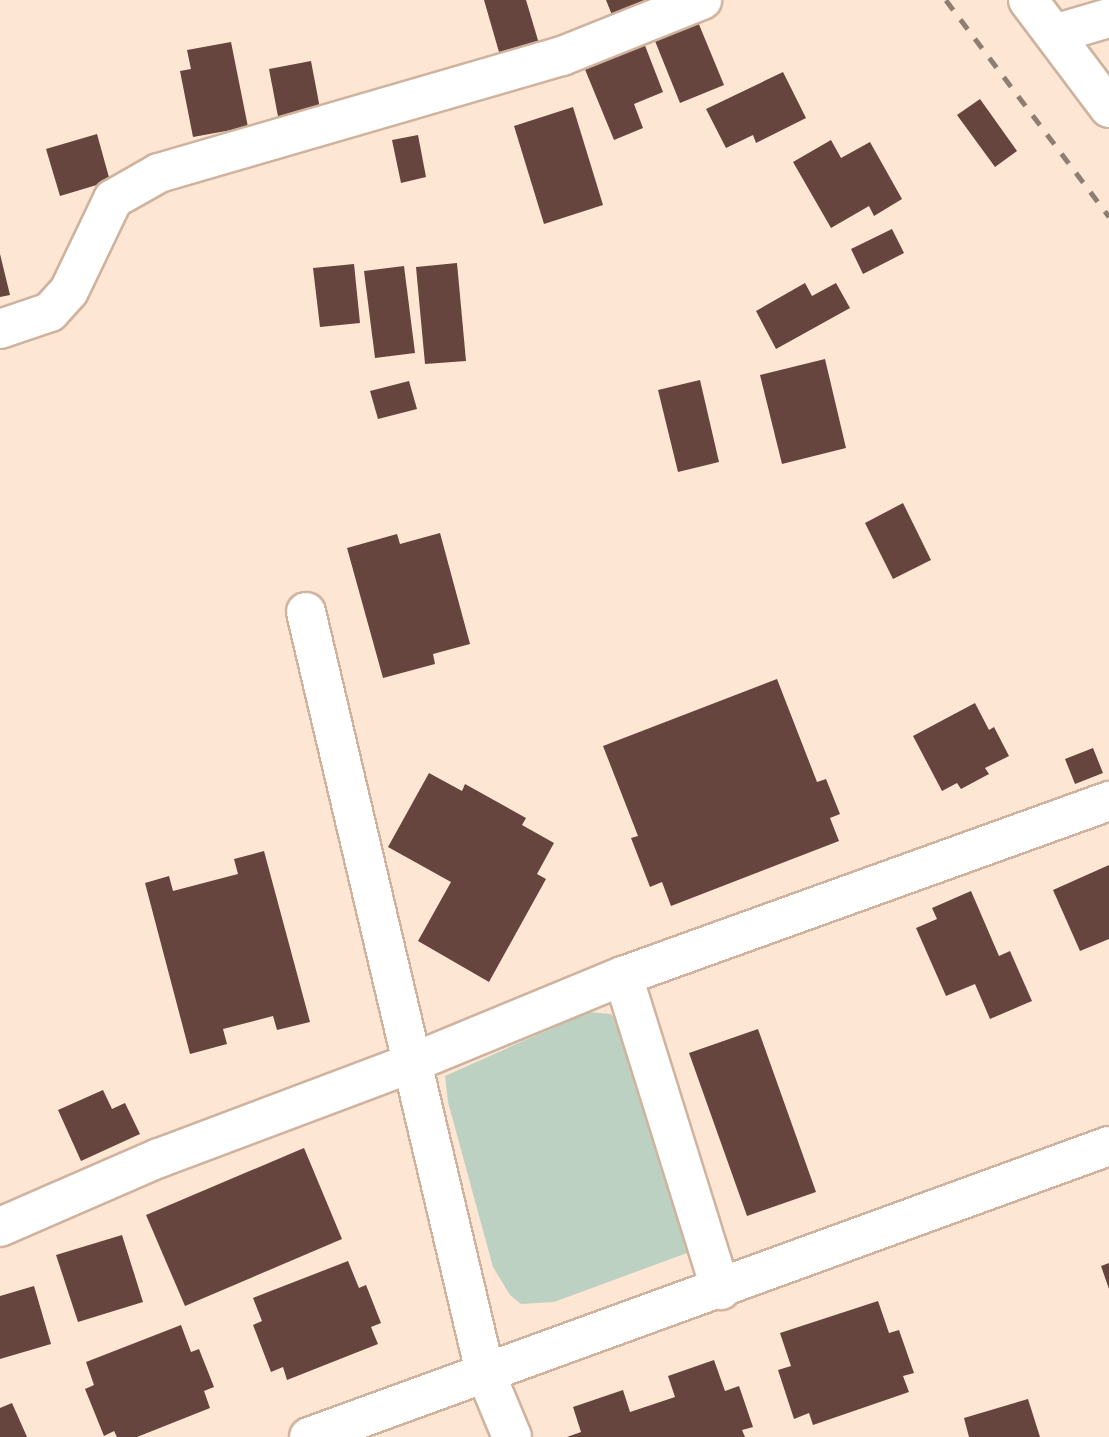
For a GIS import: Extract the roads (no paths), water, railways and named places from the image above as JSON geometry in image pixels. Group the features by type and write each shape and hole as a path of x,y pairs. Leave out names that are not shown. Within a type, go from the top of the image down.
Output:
{"street":[{"path":"0,329 50,312 69,291 113,199 159,173 562,56 702,0"},
{"path":"1028,0 1109,108"},
{"path":"1054,34 1109,18"},
{"path":"306,612 485,1372 512,1437"},
{"path":"0,1227 159,1158 414,1062 623,976 1109,801"},
{"path":"623,976 721,1290"},
{"path":"309,1437 721,1290 1109,1146"}],"railway":[{"path":"946,0 1109,216"}]}
